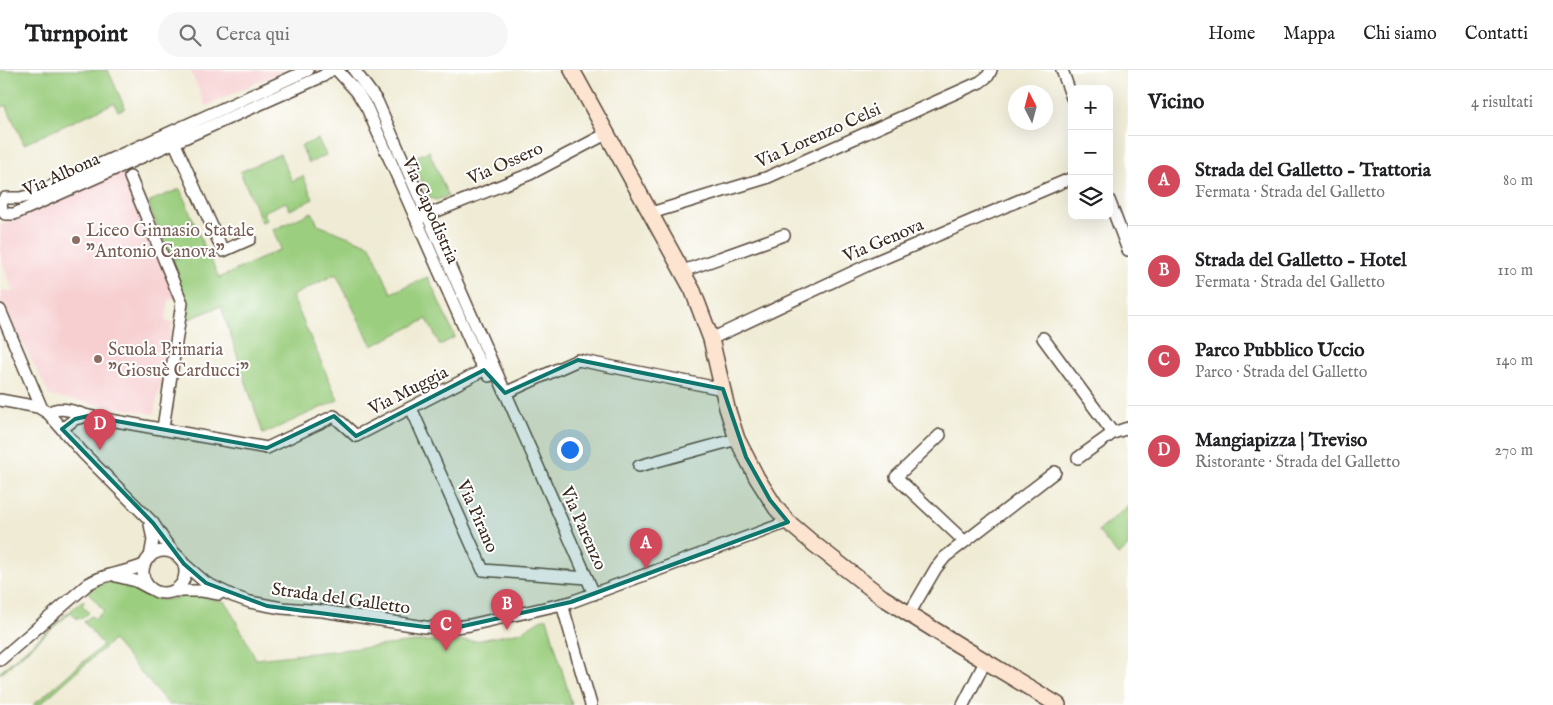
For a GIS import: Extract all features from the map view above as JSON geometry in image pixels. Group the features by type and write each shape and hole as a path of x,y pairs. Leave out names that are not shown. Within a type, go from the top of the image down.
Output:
{"street":[{"name":"Via Albona","path":"173,138 32,195 20,198 5,198 1,203 2,210 5,214 14,214 173,138 305,74 323,76 331,70"},
{"name":"Via Capodistria","path":"337,70 367,108 416,219 489,367"},
{"name":"Via Capodistria","path":"354,70 377,101 427,215 489,367"},
{"path":"572,70 699,303 711,338 727,408 738,439 764,491 776,508 788,522 875,591 985,662 1058,705"},
{"name":"Via Lorenzo Celsi","path":"651,213 766,178 980,82 988,76 991,70"},
{"path":"1062,70 1068,87"},
{"name":"Via Albona","path":"305,74 326,80 349,83"},
{"name":"Via Ossero","path":"416,219 530,174 606,134"},
{"path":"173,138 223,251 250,238"},
{"path":"0,400 32,406 45,411 62,409 88,416 163,428 182,303 130,177"},
{"name":"Via Genova","path":"711,338 870,264 1068,180"},
{"path":"1113,211 1128,250"},
{"path":"683,271 784,235"},
{"name":"Strada del Galletto","path":"0,310 45,411 94,464 156,526 166,543 180,560 206,583 233,596"},
{"path":"1043,338 1113,433"},
{"path":"504,393 578,360 723,389"},
{"name":"Via Muggia","path":"163,428 267,448 334,416 356,436 489,367"},
{"name":"Via Parenzo","path":"489,367 504,393 594,594"},
{"name":"Via Pirano","path":"411,408 483,570 587,578"},
{"path":"62,429 75,419 88,416"},
{"path":"1078,458 1113,433 1128,428"},
{"path":"940,435 896,477 964,541"},
{"path":"639,466 738,439"},
{"path":"909,614 936,568 945,557 1056,472"},
{"name":"Strada del Galletto","path":"144,514 150,523 153,535 152,548 147,561"},
{"name":"Strada del Galletto","path":"175,591 202,591 233,596 274,607 323,611 443,628 470,625 562,604 594,594 788,522"},
{"path":"0,660 88,584 99,577 135,569 156,553 163,551 180,560 185,576 183,582 175,591 162,594 136,581 112,575"},
{"path":"147,561 143,577 149,588"},
{"path":"562,604 591,705"},
{"path":"963,705 985,662"}],"highlighted area":[{"path":"578,360 723,389 746,457 770,500 788,522 571,602 459,627 425,627 267,606 206,583 184,564 153,523 62,429 75,419 88,416 267,448 334,416 356,436 484,370 505,393"}],"shaded area":[{"path":"190,70 285,70 206,106"},
{"path":"122,170 178,300 169,298 165,321 173,322 154,414 50,396 0,299 0,293 3,290 13,292 0,255 0,225"}],"green space":[{"path":"0,70 108,70 125,108 118,111 114,103 24,144 6,105 0,108"},
{"path":"318,139 326,155 309,163 301,146"},
{"path":"429,151 448,196 436,200 429,197 411,159"},
{"path":"280,154 292,181 303,176 313,199 290,210 286,202 263,212 267,220 262,222 240,172"},
{"path":"180,189 204,246 171,259 149,206 150,201"},
{"path":"312,212 318,225 370,245 391,293 428,277 455,337 440,345 427,319 372,346 336,274 292,296 338,400 263,434 221,306 187,320 189,312 171,266 171,261 205,246 219,278 281,249 273,230"},
{"path":"1128,506 1128,547 1118,555 1098,531"},
{"path":"124,581 157,599 164,600 194,595 226,602 256,659 425,641 475,641 521,632 540,620 547,618 572,705 169,705 113,640 39,705 33,705 103,645 84,622 91,616 95,619 104,611 88,592 102,583"},
{"path":"83,600 85,602 82,605 89,613 81,619 79,617 77,619 71,612 0,674 0,672"}],"place":[{"name":"Liceo Ginnasio Statale \"Antonio Canova\"","path":"76,240"},
{"name":"Scuola Primaria \"Giosuè Carducci\"","path":"98,359"},
{"name":"Mangiapizza | Treviso","path":"100,450"},
{"name":"Strada del Galletto - Trattoria","path":"646,569"},
{"name":"Strada del Galletto - Hotel","path":"507,630"},
{"name":"Parco Pubblico Uccio","path":"446,651"}]}
